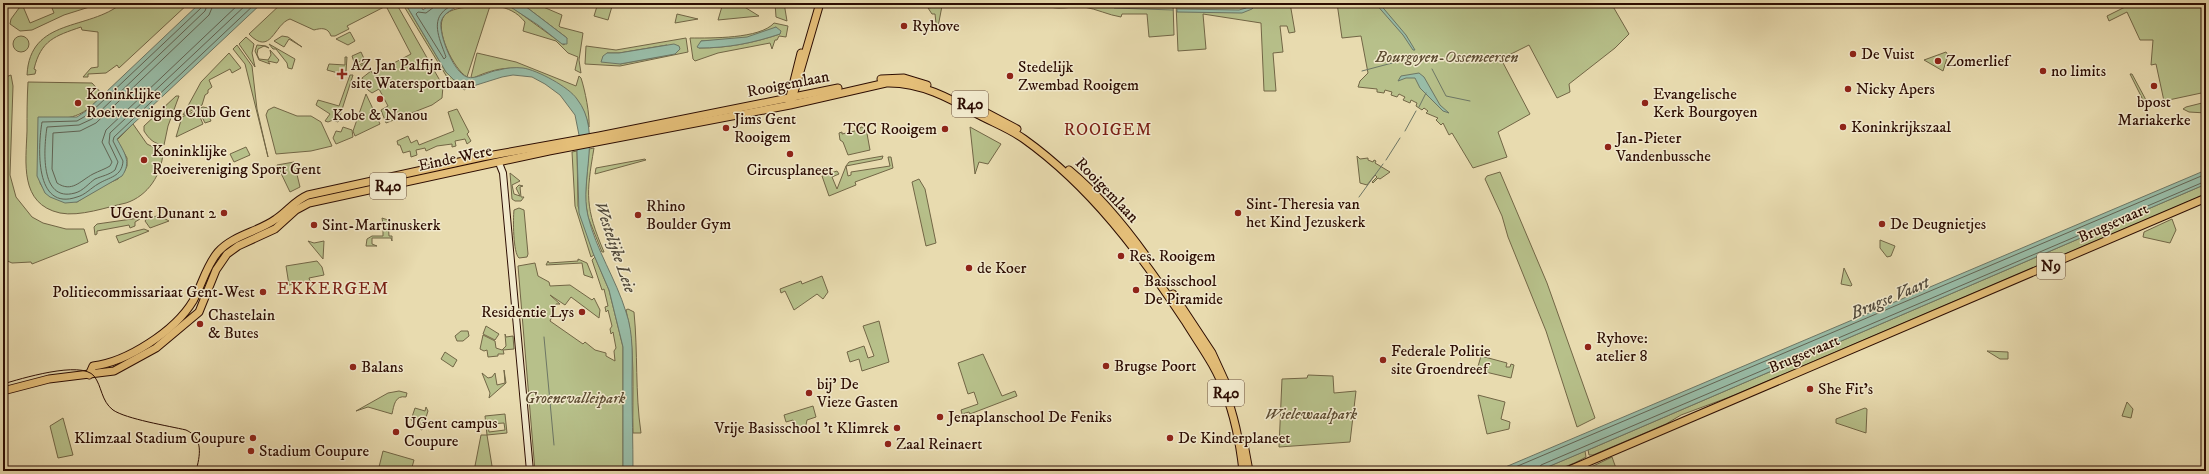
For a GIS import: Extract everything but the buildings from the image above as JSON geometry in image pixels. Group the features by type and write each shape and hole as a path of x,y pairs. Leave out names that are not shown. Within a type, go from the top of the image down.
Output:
{"main road":[{"path":"791,96 797,85 815,3"},
{"path":"790,105 791,96 810,31 820,3"},
{"name":"Rooigemlaan","path":"563,143 575,145 791,96 891,77 911,79 947,93 1012,126 1081,179 1112,212 1141,248 1212,353 1225,378 1236,410 1249,471"},
{"name":"Rooigemlaan","path":"593,140 790,105 886,83 907,84 928,90 961,105 1010,130 1041,152 1070,176 1136,250 1161,285 1210,360 1225,391 1232,412 1244,471"},
{"path":"797,85 806,93"},
{"name":"Einde Were","path":"89,375 93,366 110,363 129,355 161,334 187,309 219,251 230,241 268,224 303,197 328,190 495,155 563,143"},
{"name":"Einde Were","path":"89,375 114,370 156,348 195,316 207,293 217,268 227,254 238,246 275,229 299,208 318,200 502,162 575,145"},
{"path":"495,155 502,162 513,246 512,275 525,373 525,405"},
{"name":"Brugsevaart","path":"1567,471 2206,198"},
{"path":"508,206 508,236 516,286 516,306 530,471"},
{"path":"508,236 513,246"},
{"path":"512,275 514,275 516,286"},
{"path":"520,358 525,373"},
{"name":"R40","path":"3,391 30,383 89,375"}],"green space":[{"path":"50,3 102,3 64,15 32,30 20,31 10,24 11,19 22,4 30,23 54,13"},
{"path":"122,3 189,3 119,68 117,65 106,73 88,74 88,77 83,77 91,68 98,67 98,32 82,30 81,27 50,40 45,45 37,59 34,69 36,70 35,74 27,75 31,56 38,43 50,34 109,12"},
{"path":"282,3 396,3 443,86 442,98 432,105 386,123 381,110 388,106 379,89 372,93 368,90 362,78 371,71 373,74 411,54 386,6 347,26 349,29 335,36 331,36 326,30 314,30 290,19 285,22 267,41 262,42 256,40 249,34"},
{"path":"402,3 405,3 446,72 454,80 465,86 465,90 450,82"},
{"path":"497,3 506,3 564,45 567,38 521,3 534,3 562,15 560,27 583,33 579,60 581,73 575,70 578,57 568,53 556,41 523,31 525,22 512,11 496,6"},
{"path":"598,3 613,3 608,20 594,16"},
{"path":"723,3 738,3 759,16 718,20"},
{"path":"775,3 784,3 787,21 776,17"},
{"path":"1046,3 1173,3 1174,35 1149,37 1147,14 1122,14 1121,17 1084,7 1054,8 1044,5"},
{"path":"1176,3 1290,3 1295,32 1289,33 1287,26 1280,26 1283,52 1273,53 1276,91 1264,91 1261,23 1203,14 1206,49 1178,51"},
{"name":"Bourgoyen-Ossemeersen","path":"1337,3 1611,3 1629,34 1615,48 1569,84 1570,92 1557,98 1529,45 1501,59 1530,114 1498,132 1507,157 1473,168 1452,133 1449,135 1443,123 1441,125 1436,120 1438,118 1426,113 1428,111 1424,108 1422,110 1416,106 1417,103 1411,100 1410,103 1403,100 1405,97 1399,94 1397,97 1391,95 1392,92 1385,90 1384,93 1377,92 1377,89 1358,87 1360,81 1368,73 1361,36 1342,38"},
{"path":"2123,3 2206,3 2206,92 2164,101 2156,64 2151,65 2153,40 2140,40 2127,12 2109,21 2107,16 2125,7"},
{"path":"473,6 490,6 467,77 462,73 451,58 443,39 442,22 444,16 450,11"},
{"path":"942,6 937,32 935,14 932,14 928,8"},
{"path":"677,14 698,19 675,23"},
{"path":"774,23 788,26 786,37 779,36 777,40 775,40 772,49 770,43 718,53 695,61 693,59 690,38 747,35 767,28","holes":["776,27 780,34 740,44 699,48 701,41 739,39 759,35"]},
{"path":"350,32 355,41 348,45 336,39"},
{"path":"21,36 28,41 29,44 24,51 21,52 14,47 13,44 18,37"},
{"path":"282,36 288,37 302,47 289,39 284,47 274,41"},
{"path":"246,37 254,44 252,53 255,67 239,44"},
{"path":"686,38 688,52 620,66 585,64 586,46 616,50","holes":["667,45 675,54 620,64 607,53 619,53"]},
{"path":"269,44 295,59 292,69 288,68 287,63 276,49 273,49"},
{"path":"237,45 252,66 257,109 268,157 245,64 233,49"},
{"path":"257,45 266,46 269,48 264,46 258,49 257,54 259,59 268,60 271,55 270,50 279,60 277,63 268,61 270,64 259,60 255,51"},
{"path":"361,52 366,63 356,69 355,67 365,62 363,59 355,65 352,56"},
{"path":"1946,52 1948,55 1943,71 1924,60"},
{"path":"229,53 241,68 232,73 230,69 209,80 212,87 205,95 202,105 183,115 201,82"},
{"path":"477,53 516,62 576,86 579,76 581,78 586,96 589,127 584,111 576,99 566,89 542,76 522,69 513,68 494,70 473,78 471,77"},
{"path":"345,57 347,57 346,72 339,71 338,73 327,70 329,64 345,65"},
{"path":"2130,74 2132,74 2146,100 2145,104"},
{"path":"11,75 13,86 10,175 16,197 32,217 43,223 66,229 84,229 88,242 32,264 31,262 12,263 3,259 3,78"},
{"path":"350,75 353,75 338,122 333,120 328,122 325,121 330,114 316,105 318,100 339,106"},
{"path":"28,82 92,83 103,95 84,112 72,117 59,118 40,183 47,193 56,198 77,202 100,187 118,179 127,166 127,158 117,140 133,124 147,144 163,152 157,176 147,190 134,200 126,203 76,214 60,213 47,208 37,201 31,191 26,168"},
{"path":"366,94 380,124 355,136 353,131"},
{"path":"176,96 179,96 168,126 164,145 157,144 152,141 144,131 144,126"},
{"path":"2206,102 2206,113 2189,112 2183,109 2186,107"},
{"path":"203,107 212,109 207,112 211,121 205,123 198,109"},
{"path":"274,107 297,116 311,116 321,122 332,146 311,151 276,154 266,115 268,110"},
{"path":"457,109 469,132 467,134 471,141 467,144 465,139 455,141 456,146 452,147 452,144 437,146 426,151 425,148 416,150 417,155 411,157 410,151 403,153 397,141 408,136 411,143 417,140 419,145 454,131 448,112"},
{"path":"197,110 203,124 176,137 182,117"},
{"path":"343,127 352,130 353,137 336,144 333,138 336,131 341,132"},
{"path":"861,127 866,128 870,150 848,155 843,142 840,140 839,133 842,132 842,134 859,130"},
{"path":"970,127 1001,144 988,164 979,162 975,174"},
{"path":"246,147 250,155 234,162 230,154"},
{"path":"594,148 589,190 590,212 604,252 602,252 588,217 585,199 589,149"},
{"path":"577,151 578,206 594,255 591,257 575,206 572,152"},
{"path":"883,156 882,159 846,166 849,162"},
{"path":"1357,156 1360,159 1368,158 1368,160 1373,162 1374,160 1376,161 1375,163 1390,172 1380,179 1378,178 1373,183 1372,182 1377,177 1375,175 1367,185 1360,183"},
{"path":"888,157 891,157 893,168 855,182 856,185 829,196 822,176 837,171 839,174 832,177 837,189 846,166 848,176 851,175 851,172 890,166"},
{"path":"485,159 486,163 339,194 338,189"},
{"path":"646,160 595,174 596,168"},
{"path":"294,162 300,187 290,192 277,165"},
{"path":"1500,172 1547,283 1595,418 1577,427 1546,331 1508,237 1502,216 1485,179 1487,176"},
{"path":"510,173 520,181 512,185 514,194 520,196 516,188 519,185 523,186 520,187 521,197 524,197 521,201 515,201 512,199"},
{"path":"919,179 925,189 936,243 926,246 912,182"},
{"path":"2206,184 2206,194 1735,395 1681,415 1666,424 1593,455 1589,455 1588,450"},
{"path":"519,208 524,210 528,254 527,257 519,258 517,255 514,236 514,210"},
{"path":"160,216 169,221 150,228 145,221 148,217"},
{"path":"382,218 388,220 389,236 392,236 392,241 391,238 372,238 372,244 377,246 366,246 367,239 372,236 383,236 383,225 372,226 383,224"},
{"path":"140,219 135,222 135,226 130,228 129,225 97,231 97,234 95,235 94,227 97,224"},
{"path":"2172,219 2176,230 2170,243 2143,237 2144,232"},
{"path":"144,229 149,231 119,243 116,236"},
{"path":"1880,240 1895,246 1891,256 1887,257 1880,248"},
{"path":"308,241 314,243 324,241 323,259"},
{"name":"Groenevalleipark","path":"595,257 609,290 623,347 623,471 535,471 518,266 535,263 538,276 549,282 550,286 570,285 592,300 594,298 600,310 599,318 571,297 565,305 550,295 560,304 556,304 551,312 553,314 550,321 583,344 585,342 595,350 606,353 606,356 615,361 614,351 616,348 613,332 611,334 610,329 612,326 608,310 606,312 605,307 608,306 604,289 602,290 592,260"},
{"path":"578,259 587,263 593,278 584,275 582,263 546,265 548,261 549,263 578,261"},
{"path":"317,261 322,267 324,275 309,278 310,281 289,285 286,266"},
{"path":"1844,268 1852,285 1851,286 1841,284"},
{"path":"822,276 828,292 823,299 817,294 794,310 785,291 781,293 780,289 801,281 802,284"},
{"path":"628,309 634,312 638,403 641,433 633,433 633,371 631,340 626,310"},
{"path":"879,321 889,362 862,371 859,359 850,362 847,352 864,346 868,358 874,356 863,326"},
{"path":"486,326 499,334 495,340 483,334"},
{"path":"461,331 468,331 469,336 463,341 457,341 455,336"},
{"path":"505,334 506,337 513,336 514,349 503,350 504,354 488,357 487,350 484,351 480,349 483,335 495,341 496,348 502,350 506,346"},
{"path":"1987,351 2008,352 2008,359 2000,359"},
{"path":"445,352 457,360 453,367 441,359"},
{"path":"983,354 1002,396 1015,391 1017,396 970,414 969,412 962,414 961,410 978,404 974,392 968,394 958,363"},
{"path":"1481,356 1507,363 1506,367 1510,367 1511,364 1514,365 1511,378 1477,370"},
{"path":"504,370 506,383 489,398 490,393 482,373 488,378 492,377 495,373 497,385 505,383"},
{"name":"Wielewaalpark","path":"1308,375 1333,376 1334,393 1356,391 1350,442 1279,447 1282,379 1307,378"},
{"path":"399,391 407,393 406,397 397,399 394,404 392,414 368,407 356,411 388,393"},
{"path":"1478,395 1505,402 1501,419 1510,422 1509,429 1487,434"},
{"path":"2127,402 2133,409 2131,418 2122,416"},
{"path":"813,406 816,417 807,420 806,425 798,428 793,420 786,422 784,415"},
{"path":"426,407 428,411 422,430 420,429 421,423 411,420 415,408 425,411"},
{"path":"1865,408 1867,409 1866,433 1836,423 1836,419"},
{"path":"505,414 507,433 487,435 485,416","holes":["504,423 505,430 489,432 488,424"]},
{"path":"63,418 73,455 58,458 50,426"},
{"path":"481,435 487,435 492,466 491,471 474,471"},
{"path":"383,451 414,460 411,471 378,471"},
{"path":"1585,451 1586,457 1574,463 1557,469 1538,471"},
{"path":"1612,457 1617,471 1588,471 1587,469"}],"water":[{"path":"200,3 262,3 117,139 127,162 122,176 77,202 65,203 50,197 45,193 37,176 38,117 77,117 86,111"},
{"path":"405,3 419,3 423,10 432,3 456,3 456,7 443,17 441,28 445,44 452,61 462,74 471,78 508,68 529,69 567,89 577,99 585,112 590,141 586,187 588,216 596,241 622,300 629,321 632,356 633,471 623,471 623,347 609,290 593,253 579,213 577,151 579,135 575,115 560,95 532,77 513,75 470,87 454,80 446,72"},
{"path":"521,3 567,38 567,44 562,44 538,25 506,4"},
{"path":"1252,3 1258,3 1252,9 1242,13 1177,12 1177,9 1239,10 1246,8"},
{"path":"1375,3 1379,3 1406,35 1415,50 1413,50 1403,35"},
{"path":"776,27 781,31 780,34 760,40 720,47 697,47 701,41 747,37"},
{"path":"674,44 679,46 680,49 675,54 620,64 601,62 603,56 607,53 619,53"},
{"path":"1419,73 1424,77 1440,105 1449,113 1443,111 1420,88 1415,78 1406,78 1398,81 1401,76"},
{"path":"2206,170 2206,184 1588,450 1538,471 1496,471"}],"waterway":[{"path":"1110,3 1114,8 1173,10"},
{"path":"1362,71 1411,58"},
{"path":"1432,69 1446,96 1470,101"},
{"path":"1419,107 1426,93"},
{"path":"1405,131 1416,111"},
{"path":"1386,160 1400,138"},
{"path":"1359,197 1383,164"},
{"path":"544,337 554,445"}],"tram line":[{"path":"3,384 50,372 64,370 87,372 94,376 97,380 106,402 113,410 148,422 186,430 192,433 196,438 199,448 199,459 196,471"}],"place":[{"name":"Ryhove","path":"904,26"},
{"name":"De Vuist","path":"1853,54"},
{"name":"Zomerlief","path":"1938,61"},
{"name":"no limits","path":"2043,71"},
{"name":"AZ Jan Palfijn site Watersportbaan","path":"342,74"},
{"name":"Stedelijk Zwembad Rooigem","path":"1010,76"},
{"name":"bpost Mariakerke","path":"2154,86"},
{"name":"Nicky Apers","path":"1848,89"},
{"name":"Kobe & Nanou","path":"380,99"},
{"name":"Koninklijke Roeivereniging Club Gent","path":"78,103"},
{"name":"Evangelische Kerk Bourgoyen","path":"1645,103"},
{"name":"Koninkrijkszaal","path":"1843,127"},
{"name":"Jims Gent Rooigem","path":"726,128"},
{"name":"TCC Rooigem","path":"945,129"},
{"name":"Jan-Pieter Vandenbussche","path":"1608,147"},
{"name":"Circusplaneet","path":"790,154"},
{"name":"Koninklijke Roeivereniging Sport Gent","path":"144,160"},
{"name":"UGent Dunant 2","path":"224,213"},
{"name":"Sint-Theresia van het Kind Jezuskerk","path":"1238,213"},
{"name":"Rhino Boulder Gym","path":"638,215"},
{"name":"De Deugnietjes","path":"1882,224"},
{"name":"Sint-Martinuskerk","path":"314,225"},
{"name":"Res. Rooigem","path":"1121,256"},
{"name":"de Koer","path":"969,268"},
{"name":"Basisschool De Piramide","path":"1136,290"},
{"name":"Politiecommissariaat Gent-West","path":"263,292"},
{"name":"Residentie Lys","path":"582,312"},
{"name":"Chastelain & Butes","path":"200,324"},
{"name":"Ryhove: atelier 8","path":"1588,347"},
{"name":"Federale Politie site Groendreef","path":"1383,360"},
{"name":"Brugse Poort","path":"1106,366"},
{"name":"Balans","path":"353,367"},
{"name":"She Fit's","path":"1810,389"},
{"name":"bij' De Vieze Gasten","path":"809,393"},
{"name":"Jenaplanschool De Feniks","path":"940,417"},
{"name":"Vrije Basisschool 't Klimrek","path":"897,428"},
{"name":"UGent campus Coupure","path":"396,432"},
{"name":"Klimzaal Stadium Coupure","path":"253,438"},
{"name":"De Kinderplaneet","path":"1170,438"},
{"name":"Zaal Reinaert","path":"888,444"},
{"name":"Stadium Coupure","path":"251,451"}],"district":[{"name":"ROOIGEM","path":"1108,130"},
{"name":"EKKERGEM","path":"333,289"}],"water label":[{"name":"Westelijke Leie","path":"615,247"},
{"name":"Brugse Vaart","path":"1890,298"}]}
